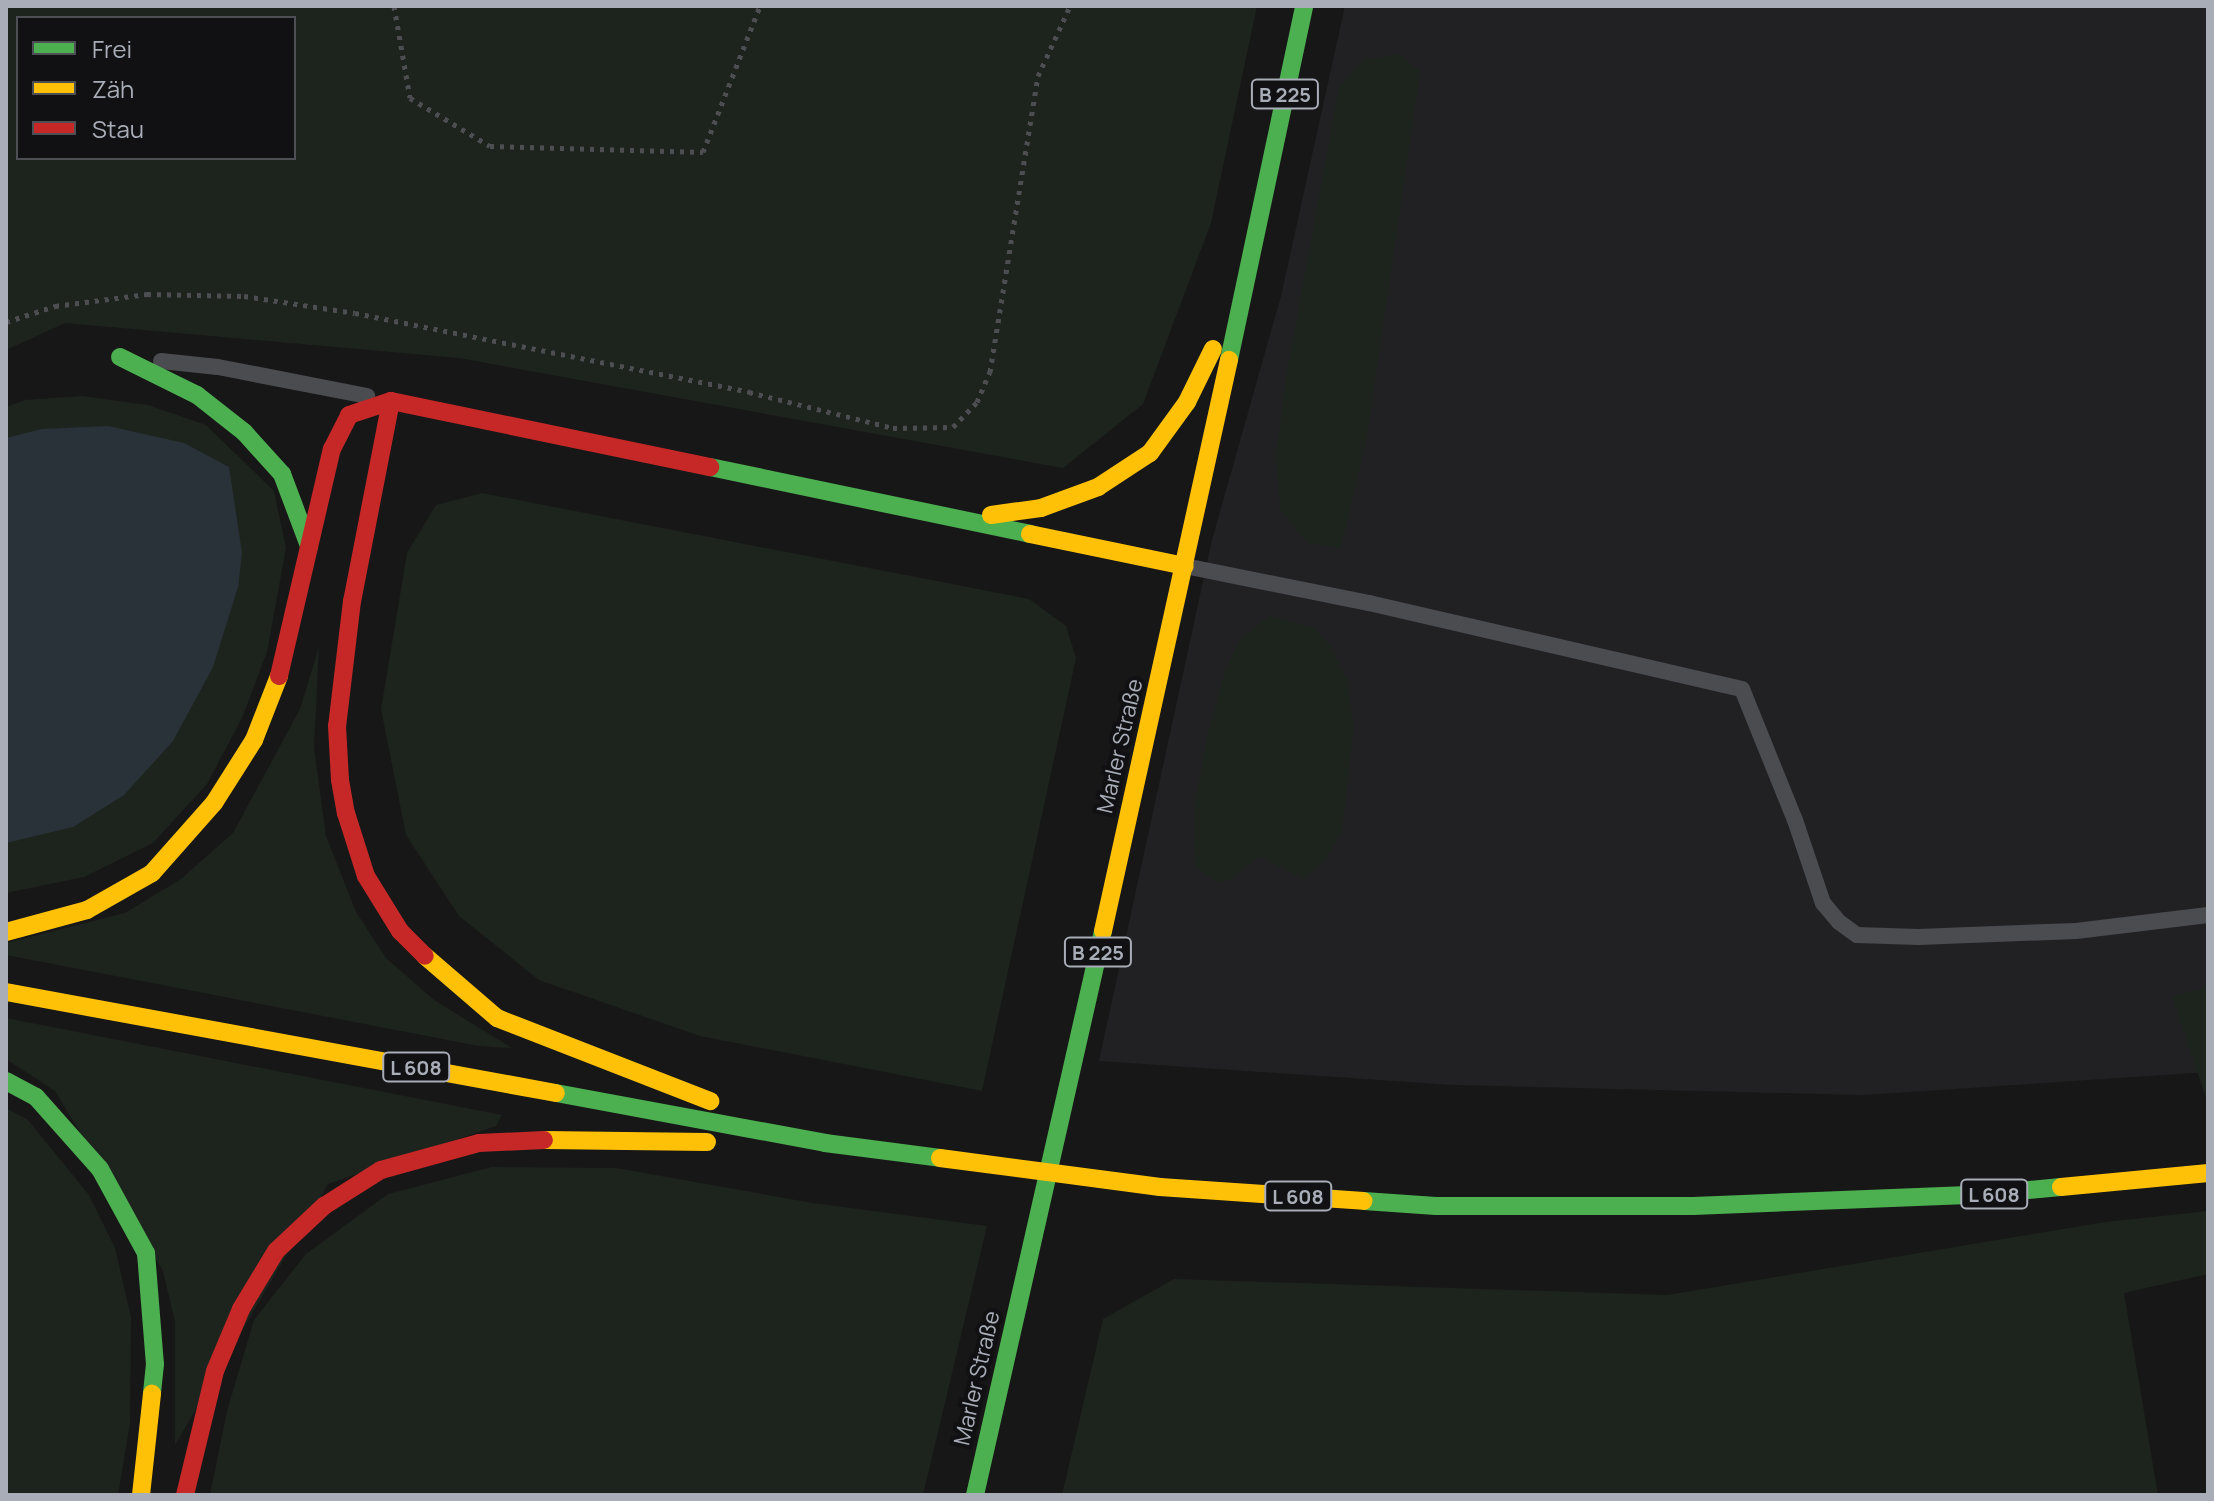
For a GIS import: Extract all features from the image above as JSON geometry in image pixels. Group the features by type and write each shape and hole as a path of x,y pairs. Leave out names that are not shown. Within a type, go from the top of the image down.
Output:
{"main road":[{"name":"Marler Straße","path":"975,1495 1185,566 1240,294 1304,6"},
{"path":"965,518 1041,508 1098,487 1150,453 1187,402 1240,294"},
{"path":"120,357 197,395 244,432 282,474 309,546"},
{"path":"391,401 352,601 337,726 340,780 346,813 366,876 381,904 400,931 445,977 497,1018 825,1143"},
{"path":"6,932 87,910 152,873 214,803 254,740 285,661 332,449 349,415 391,401 1185,566"},
{"name":"L 608","path":"6,992 825,1143 1160,1187 1436,1206 1678,1206 1987,1194 2208,1173"},
{"path":"6,1081 36,1097 100,1169 146,1253 155,1364 141,1495"},
{"path":"185,1495 215,1371 241,1309 269,1262 276,1251 324,1206 381,1170 445,1150 511,1140 825,1143"}],"lane":[{"path":"120,357 218,367 391,401"},
{"path":"1185,566 1369,603 1742,689 1795,820 1823,903 1839,922 1857,935 1918,937 2076,931 2208,915"}],"path":[{"path":"394,6 410,98 490,146 703,152 760,6"},
{"path":"6,322 55,306 147,294 244,296 355,313 749,392 893,428 953,427 977,402 990,372 1038,76 1070,6"}],"shaded area":[{"path":"6,6 1257,6 1211,223 1143,404 1063,468 459,358 65,323 6,350"},
{"path":"1345,6 2208,6 2208,1072 1864,1095 1453,1085 1099,1061 1212,540 1281,296"},
{"path":"1400,54 1420,72 1367,436 1341,548 1307,543 1280,509 1276,455 1287,372 1339,87 1363,60"},
{"path":"82,396 148,405 206,425 274,491 286,548 267,652 242,718 207,784 153,843 84,877 6,893 6,407 25,400"},
{"path":"108,426 184,443 229,467 242,553 238,587 213,667 173,741 124,795 73,827 6,843 6,438 42,429"},
{"path":"482,493 1029,599 1066,626 1076,658 982,1091 700,1036 539,980 459,916 406,835 381,709 407,553 436,505"},
{"path":"1270,616 1315,628 1331,647 1347,680 1354,726 1342,831 1326,859 1304,879 1259,856 1233,878 1219,883 1197,869 1194,849 1195,804 1207,737 1225,671 1240,639"},
{"path":"319,647 314,748 326,836 356,912 386,958 434,1000 512,1048 479,1046 6,955 6,943 125,913 181,879 233,833 300,709"},
{"path":"2208,987 2208,1104 2172,996"},
{"path":"6,1018 502,1115 496,1126 328,1184 175,1445 175,1322 163,1271 55,1091 6,1059"},
{"path":"6,1108 28,1120 89,1195 115,1248 131,1317 130,1423 118,1495 6,1495"},
{"path":"492,1167 616,1168 813,1203 987,1226 923,1495 210,1495 227,1411 254,1320 306,1254 388,1194"},
{"path":"2208,1211 2208,1274 2124,1293 2158,1495 1062,1495 1103,1319 1174,1279 1667,1295 2105,1222"}],"traffic: fast":[{"path":"1229,360 1304,6"},
{"path":"120,357 197,395 244,432 282,474 309,546"},
{"path":"710,467 1030,534"},
{"path":"975,1495 1103,931"},
{"path":"6,1081 36,1097 100,1169 146,1253 155,1364 152,1394"},
{"path":"556,1093 825,1143 940,1158"},
{"path":"1364,1201 1436,1206 1693,1206 1987,1194 2061,1187"}],"traffic: slow":[{"path":"991,515 1041,508 1098,487 1150,453 1187,402 1213,349"},
{"path":"1103,931 1229,360"},
{"path":"1030,534 1185,566"},
{"path":"6,932 87,910 152,873 214,803 254,740 279,676"},
{"path":"425,956 497,1018 710,1101"},
{"path":"6,992 556,1093"},
{"path":"544,1140 707,1142"},
{"path":"940,1158 1160,1187 1364,1201"},
{"path":"2061,1187 2208,1173"},
{"path":"141,1495 152,1394"}],"traffic: jam":[{"path":"391,401 352,601 337,726 340,780 346,813 366,876 400,931 425,956"},
{"path":"279,676 332,449 349,415 391,401 710,467"},
{"path":"185,1495 215,1371 241,1309 276,1251 324,1206 381,1170 479,1143 544,1140"}]}
